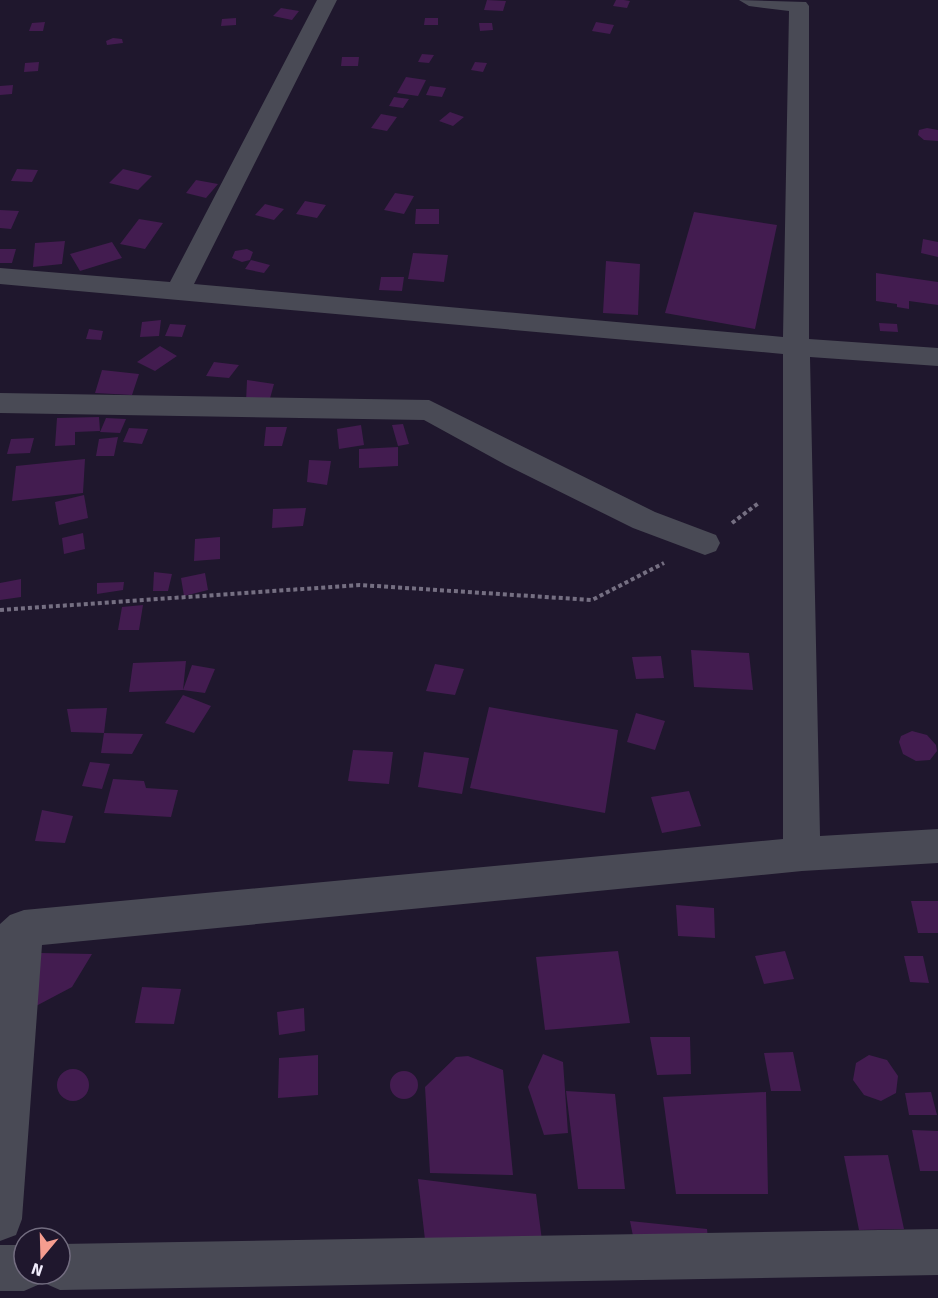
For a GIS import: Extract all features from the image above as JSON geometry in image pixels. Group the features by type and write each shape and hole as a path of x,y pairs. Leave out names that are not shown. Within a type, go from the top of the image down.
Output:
{"street":[{"path":"178,289 327,0"},
{"path":"749,0 799,6 796,348 802,854"},
{"path":"0,276 178,289 796,348 938,357"},
{"path":"0,404 429,410 516,458 644,520 705,543"},
{"path":"0,1219 12,939 802,854 938,846"},
{"path":"72,1267 938,1252"}],"path":[{"path":"0,610 360,585 592,600 705,543 797,475"}],"building":[{"path":"487,0 506,1 503,11 484,10"},
{"path":"616,0 630,1 627,8 613,6"},
{"path":"281,8 299,11 292,20 273,16"},
{"path":"236,18 236,25 221,26 222,19"},
{"path":"425,18 438,18 438,25 424,25"},
{"path":"45,22 43,31 29,31 32,23"},
{"path":"596,22 614,25 610,34 592,31"},
{"path":"479,23 492,23 493,30 480,31"},
{"path":"113,38 122,39 123,43 107,45 106,41"},
{"path":"422,54 434,55 429,63 418,62"},
{"path":"342,57 359,57 358,66 341,66"},
{"path":"39,62 38,71 24,72 25,63"},
{"path":"475,62 487,63 483,72 471,70"},
{"path":"406,77 426,80 418,96 397,93"},
{"path":"13,85 12,94 0,95 0,86"},
{"path":"430,86 446,88 442,97 426,95"},
{"path":"394,97 409,99 403,108 389,106"},
{"path":"450,112 464,117 453,126 439,121"},
{"path":"381,114 397,117 387,131 371,128"},
{"path":"927,128 938,130 938,141 924,140 918,135 919,130"},
{"path":"17,169 38,170 32,182 11,181"},
{"path":"123,169 152,176 138,190 109,183"},
{"path":"196,180 218,184 206,198 186,193"},
{"path":"395,193 414,196 404,214 384,210"},
{"path":"305,201 326,205 317,218 296,214"},
{"path":"265,204 284,209 274,220 255,215"},
{"path":"416,209 439,209 439,224 415,224"},
{"path":"0,210 19,211 11,229 0,228"},
{"path":"694,212 777,225 755,329 665,313"},
{"path":"139,219 163,223 145,249 120,244"},
{"path":"923,239 938,242 938,257 921,253"},
{"path":"65,241 62,264 33,267 35,243"},
{"path":"112,242 122,258 80,271 70,254"},
{"path":"0,249 16,249 12,263 0,263"},
{"path":"247,249 253,252 250,260 242,262 232,258 235,251"},
{"path":"413,253 448,255 444,282 408,279"},
{"path":"251,260 270,265 264,273 245,269"},
{"path":"606,261 640,264 638,315 603,313"},
{"path":"876,273 938,282 938,305 909,301 909,309 897,307 897,304 876,301"},
{"path":"381,277 404,277 402,291 379,290"},
{"path":"161,320 159,336 140,337 142,322"},
{"path":"879,323 897,324 898,332 880,331"},
{"path":"170,324 186,325 182,337 165,336"},
{"path":"89,329 103,331 101,340 86,339"},
{"path":"160,346 177,356 155,371 137,362"},
{"path":"214,362 239,365 229,378 206,376"},
{"path":"102,370 139,374 132,395 95,393"},
{"path":"247,380 274,384 269,402 246,402"},
{"path":"99,417 100,431 75,432 75,445 55,446 57,418"},
{"path":"106,418 126,419 120,433 100,432"},
{"path":"403,424 409,444 398,446 392,425"},
{"path":"361,425 364,445 339,449 337,429"},
{"path":"266,427 287,427 282,446 264,446"},
{"path":"129,428 148,429 142,444 123,442"},
{"path":"118,437 114,456 96,456 99,439"},
{"path":"34,438 30,453 7,454 11,439"},
{"path":"398,447 398,466 359,468 359,449"},
{"path":"85,459 83,493 12,501 16,466"},
{"path":"309,460 331,461 327,485 307,482"},
{"path":"84,495 88,518 59,525 55,502"},
{"path":"306,508 303,526 272,528 273,509"},
{"path":"83,533 85,549 64,554 62,538"},
{"path":"220,537 220,559 194,561 195,539"},
{"path":"154,572 172,574 168,591 153,591"},
{"path":"205,573 208,590 184,596 181,578"},
{"path":"21,579 21,597 0,600 0,583"},
{"path":"124,582 123,590 97,594 97,583"},
{"path":"143,605 139,630 118,630 122,607"},
{"path":"691,650 749,653 753,690 694,687"},
{"path":"661,656 664,678 636,679 632,657"},
{"path":"186,661 183,690 129,692 133,663"},
{"path":"435,664 464,669 455,695 426,691"},
{"path":"192,665 215,669 205,693 183,690"},
{"path":"183,695 211,706 194,733 165,723"},
{"path":"489,707 618,730 605,813 470,788"},
{"path":"107,708 104,733 71,732 67,709"},
{"path":"636,713 665,721 655,750 627,742"},
{"path":"912,731 927,735 936,745 937,751 930,760 916,761 903,754 899,742 901,736"},
{"path":"104,733 143,734 132,754 101,753"},
{"path":"353,750 393,752 389,784 348,781"},
{"path":"424,752 469,758 462,794 418,787"},
{"path":"90,762 110,764 102,789 82,786"},
{"path":"113,779 144,781 146,788 178,790 171,817 104,813"},
{"path":"689,791 701,826 662,833 651,797"},
{"path":"42,810 73,816 65,843 35,841"},
{"path":"911,901 938,901 938,933 918,933"},
{"path":"676,905 714,908 715,938 678,936"},
{"path":"618,951 630,1023 545,1030 536,957"},
{"path":"785,951 794,979 764,984 755,956"},
{"path":"40,953 92,954 72,987 36,1006"},
{"path":"904,956 923,956 929,983 910,982"},
{"path":"142,987 181,989 174,1024 135,1023"},
{"path":"304,1008 305,1031 279,1035 277,1012"},
{"path":"650,1037 690,1037 691,1074 657,1075"},
{"path":"793,1052 801,1091 771,1091 764,1053"},
{"path":"543,1054 563,1062 568,1133 544,1135 528,1087"},
{"path":"318,1055 318,1095 278,1098 279,1058"},
{"path":"869,1055 887,1060 898,1076 896,1093 881,1101 864,1095 853,1080 856,1063"},
{"path":"468,1056 503,1070 513,1175 430,1173 425,1087 456,1057"},
{"path":"73,1069 85,1073 89,1085 85,1097 73,1101 61,1097 57,1085 61,1073"},
{"path":"404,1071 414,1075 418,1085 414,1095 404,1099 394,1095 390,1085 394,1075"},
{"path":"566,1091 615,1094 625,1189 578,1189"},
{"path":"766,1092 768,1194 676,1194 663,1097"},
{"path":"931,1092 937,1115 909,1115 905,1093"},
{"path":"912,1130 938,1131 938,1171 920,1171"},
{"path":"888,1155 904,1229 859,1230 844,1156"},
{"path":"418,1179 536,1194 544,1256 427,1257"},
{"path":"630,1221 707,1229 709,1249 637,1256"}]}
